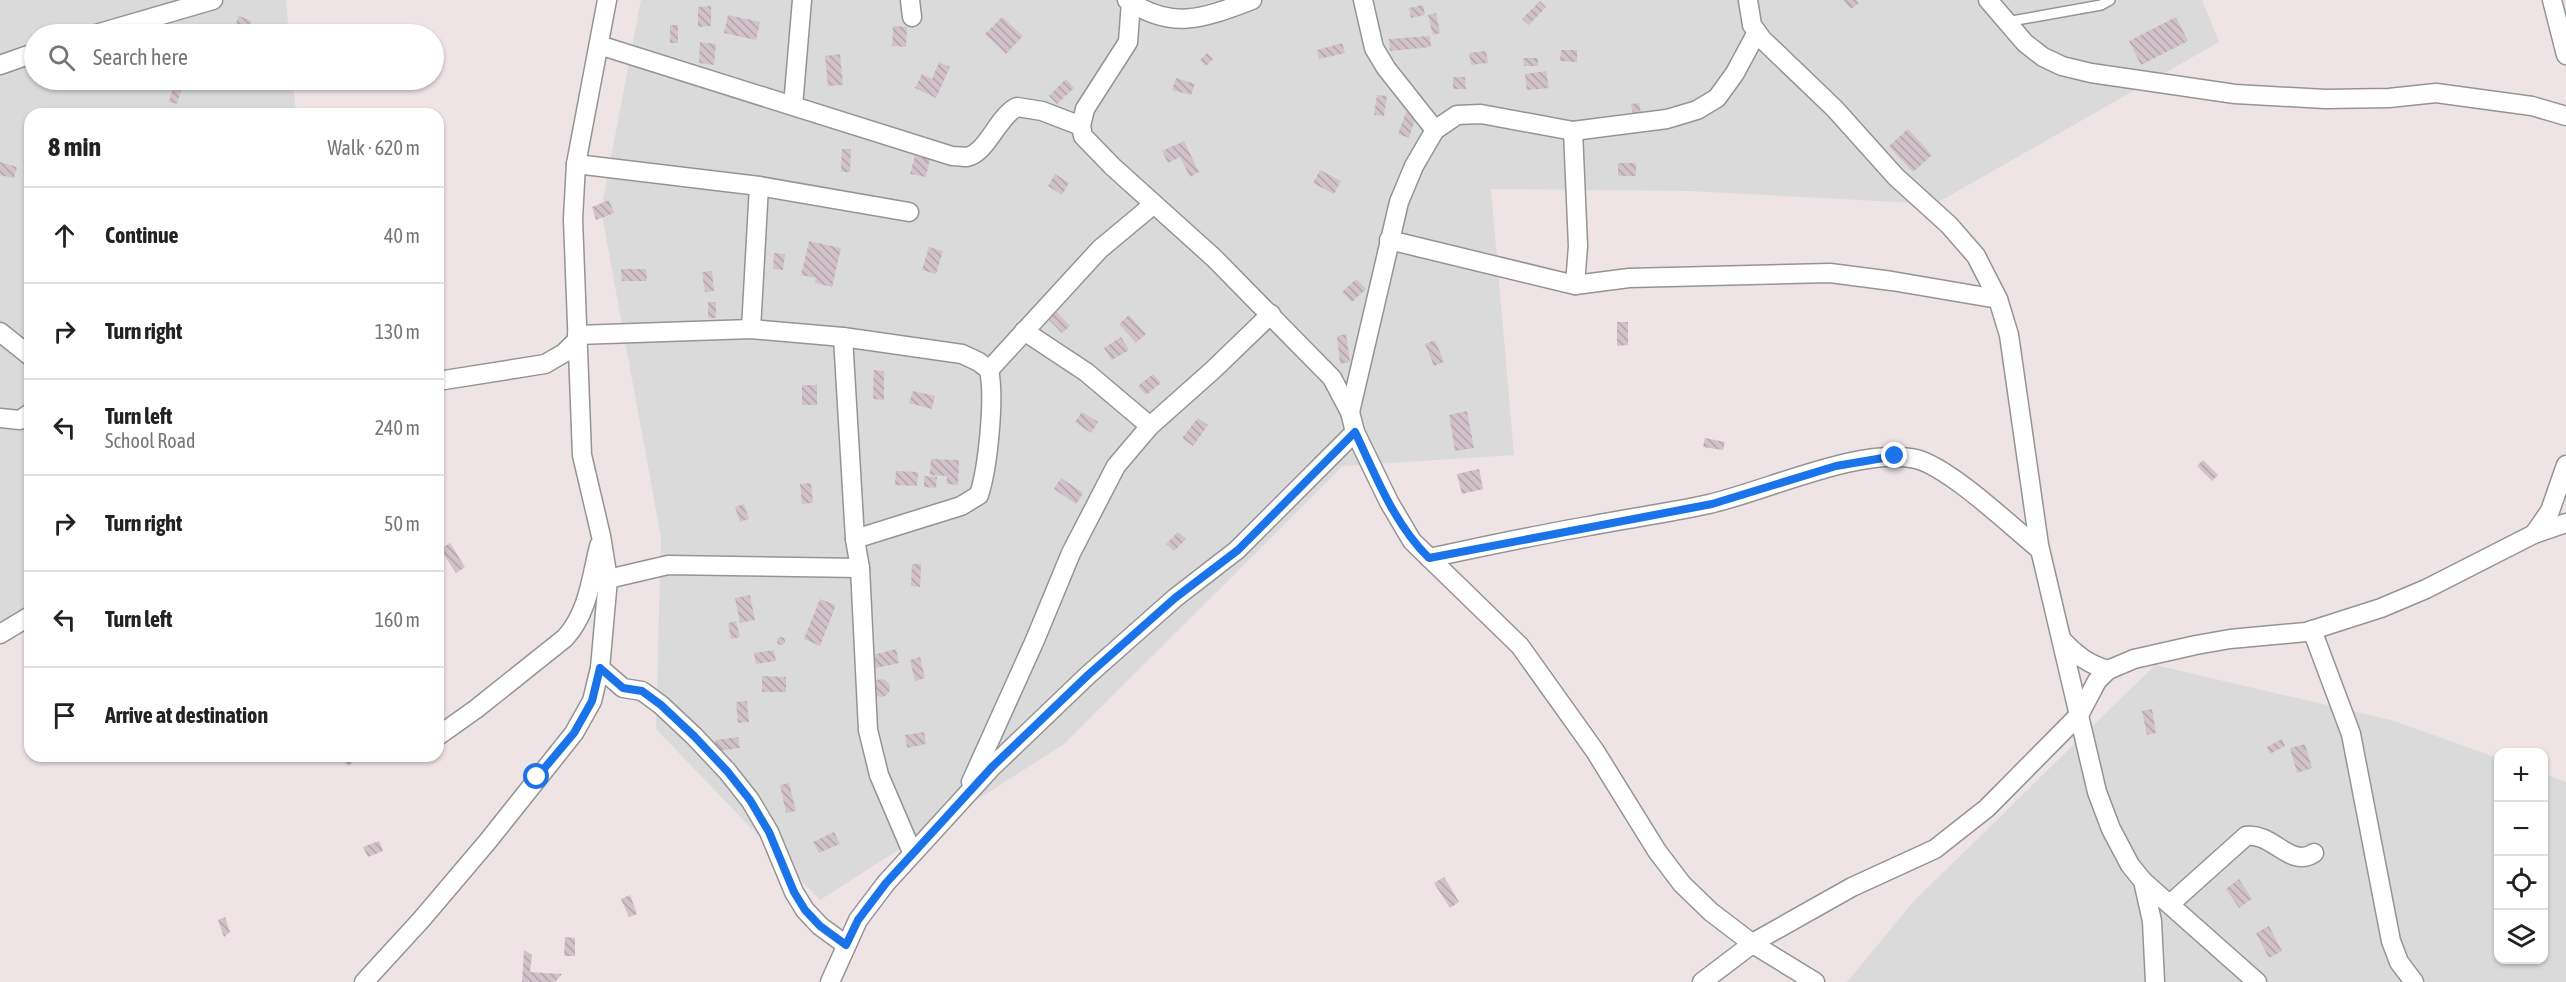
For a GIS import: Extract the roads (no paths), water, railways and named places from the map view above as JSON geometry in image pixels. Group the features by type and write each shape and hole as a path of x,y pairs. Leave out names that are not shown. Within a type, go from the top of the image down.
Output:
{"street":[{"path":"130,24 213,0"},
{"path":"364,982 474,858 574,733 592,701 600,668 608,579 601,536 582,455 573,219 576,164 608,0"},
{"path":"793,106 802,0"},
{"path":"1252,0 1218,13 1188,20 1161,17 1129,1 1128,42 1085,109 1081,126 1083,136 1092,147 1214,258 1332,378 1350,412 1355,432 1389,502 1412,541 1520,646 1595,751 1657,851 1682,884 1718,918 1753,944 1815,982"},
{"path":"1363,0 1374,48 1386,69 1435,130"},
{"path":"1748,0 1752,25 1757,32 1827,101 1896,177 1949,225 1976,256 1998,299 2009,335 2039,549 2097,792 2111,829 2130,865 2143,881 2257,982"},
{"path":"1989,0 2025,43 2043,57 2062,66 2091,73 2235,94 2325,99 2388,98 2436,93 2532,106 2566,116"},
{"path":"2552,0 2566,55"},
{"path":"1350,412 1399,202 1414,166 1435,130 1457,115 1480,114 1573,131 1667,119 1697,110 1717,98 1735,73 1757,32"},
{"path":"599,45 952,156 967,157 976,153 1004,118 1017,106 1042,111 1081,126"},
{"path":"0,64 24,56"},
{"path":"1573,131 1578,246 1575,285"},
{"path":"576,164 759,186 909,212"},
{"path":"751,329 759,186"},
{"path":"989,370 1100,249 1154,204"},
{"path":"1389,240 1575,285 1639,278 1830,273 1998,299"},
{"path":"963,799 1035,640 1071,553 1116,466 1150,426 1271,314"},
{"path":"444,380 545,364 564,353 577,338 751,329 843,337 962,354 979,362 989,370 992,384 989,433 979,495 961,506 855,539"},
{"path":"1024,331 1086,372 1150,426"},
{"path":"0,332 24,351"},
{"path":"843,337 855,539 860,568 868,730 879,775 912,852"},
{"path":"0,418 20,420 24,417"},
{"path":"830,982 858,920 912,852 992,767 1088,675 1175,598 1238,550 1355,432"},
{"path":"1429,558 1590,525 1689,509 1754,492 1836,466 1895,456 1917,459 1939,469 2039,549"},
{"path":"2534,534 2550,511 2566,465"},
{"path":"1702,982 1753,944 1852,887 1935,849 1987,808 2079,716 2097,681 2108,670 2134,659 2196,645 2312,630 2381,608 2426,589 2534,534 2566,523"},
{"path":"444,732 484,703 565,638 577,625 585,609 601,536"},
{"path":"608,579 668,565 860,568"},
{"path":"0,634 24,620"},
{"path":"2312,630 2351,734 2391,941 2399,962 2414,982"},
{"path":"2062,640 2075,654 2090,664 2108,670"},
{"path":"600,668 623,688 642,691 661,705 727,771 750,800 769,832 794,892 805,910 820,926 846,945"},
{"path":"2170,904 2246,836 2257,834 2296,857 2307,857 2314,853"},
{"path":"2143,881 2152,921 2155,982"}],"lane":[{"path":"2006,22 2101,5 2110,0"}]}
